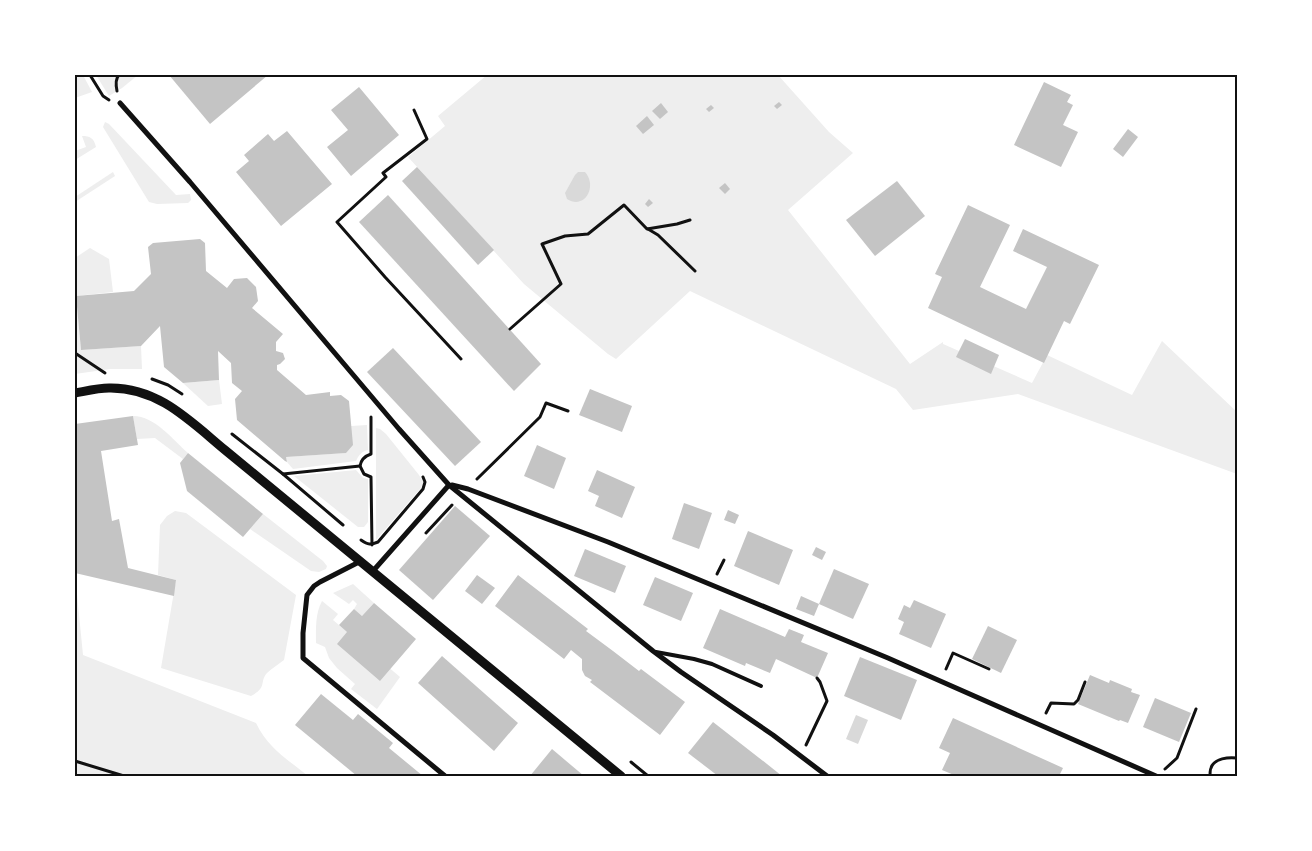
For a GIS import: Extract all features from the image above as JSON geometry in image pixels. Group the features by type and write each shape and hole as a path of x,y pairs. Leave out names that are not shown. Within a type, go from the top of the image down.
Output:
{"street":[{"path":"120,103 449,484 653,651 827,776"},
{"path":"75,392 110,388 127,390 149,395 166,403 621,776"},
{"path":"449,484 468,489 608,542 888,658 1156,776"},
{"path":"373,571 449,484"},
{"path":"361,561 320,582 314,586 308,595 303,633 303,658 445,776"}],"lane":[{"path":"653,651 712,664 761,686"}],"path":[{"path":"90,75 103,96 111,101 120,103"},
{"path":"414,110 428,139 383,174 386,177 337,222 461,359"},
{"path":"510,330 560,284 542,244 565,236 588,234 624,205 647,229 658,235 695,271"},
{"path":"647,229 690,220"},
{"path":"75,353 105,373"},
{"path":"468,489 540,417 546,403 568,411"},
{"path":"372,544 371,476 364,474 360,466 365,456 371,454 371,414 376,420"},
{"path":"347,529 283,474 360,466"},
{"path":"354,535 367,545 378,542 423,489 425,482 421,474"},
{"path":"422,539 453,503"},
{"path":"941,681 953,653 989,669"},
{"path":"802,757 811,733 827,701 817,678"},
{"path":"1041,725 1051,703 1074,704 1078,700 1084,682"},
{"path":"1177,758 1196,709"},
{"path":"1210,776 1214,763 1221,759 1237,758"},
{"path":"75,761 124,776"},
{"path":"629,761 648,776"}],"shaded area":[{"path":"75,75 83,75 92,92 75,98"},
{"path":"96,75 138,75 109,96"},
{"path":"487,75 778,75 829,132 853,153 788,210 910,364 943,342 943,344 1032,383 1047,355 1132,395 1162,341 1237,412 1237,474 1018,394 913,410 896,389 690,291 616,359 524,284 408,157 445,126 438,116"},
{"path":"105,122 176,195 190,194 191,200 188,203 157,204 149,202 103,127"},
{"path":"82,136 91,138 96,147 75,160 75,151 86,147"},
{"path":"113,172 115,176 75,202 75,197"},
{"path":"578,172 585,172 589,178 590,190 584,199 579,202 573,202 567,199 565,193"},
{"path":"90,248 109,259 113,292 76,296 81,350 141,346 142,369 110,369 75,374 75,258"},
{"path":"219,380 222,404 208,406 183,383"},
{"path":"133,416 141,417 156,424 188,453 183,459 155,438 137,439"},
{"path":"367,425 368,450 364,451 356,461 293,469 287,462 286,457 346,453 351,426"},
{"path":"376,428 386,434 423,482 421,488 376,540"},
{"path":"356,470 363,478 368,479 368,522 364,527 358,527 294,476"},
{"path":"175,511 186,513 296,595 284,660 267,673 260,690 251,696 161,668 176,580 158,575 160,525 167,516"},
{"path":"263,514 323,561 327,566 326,569 319,572 311,571 250,529"},
{"path":"75,574 83,655 256,723 272,746 308,776 75,776"},
{"path":"353,584 374,603 362,616 354,609 357,604 353,600 349,604 333,593"},
{"path":"322,601 338,614 333,620 400,677 377,709 351,689 355,684 337,668 329,658 325,647 316,643 317,616"},
{"path":"856,715 868,720 858,744 846,739"}],"building":[{"path":"169,75 268,75 210,124"},
{"path":"1044,82 1071,95 1067,102 1073,105 1063,125 1078,132 1061,167 1014,145"},
{"path":"359,87 399,135 351,176 327,147 348,130 331,110"},
{"path":"779,102 782,105 777,109 774,106"},
{"path":"661,103 668,112 660,119 652,111"},
{"path":"711,105 714,108 709,112 706,109"},
{"path":"647,116 654,125 643,134 636,126"},
{"path":"1128,129 1138,137 1123,157 1113,149"},
{"path":"287,131 332,184 281,226 236,172 249,161 244,155 268,134 274,141"},
{"path":"417,167 494,250 478,265 402,181"},
{"path":"897,181 925,216 875,256 846,220"},
{"path":"725,183 730,189 725,194 719,188"},
{"path":"388,195 541,364 514,391 359,222"},
{"path":"649,199 653,203 648,207 645,204"},
{"path":"968,205 1010,225 980,287 1026,309 1047,267 1013,251 1023,229 1099,265 1070,324 1064,321 1044,363 928,308 942,277 935,274"},
{"path":"200,239 205,243 206,271 227,288 234,279 247,278 256,287 258,301 252,308 283,334 276,342 276,351 283,353 285,359 277,365 277,370 306,395 330,392 330,396 341,395 349,401 353,445 346,453 286,457 287,462 285,461 237,420 235,399 242,391 232,383 231,363 218,351 219,380 183,383 164,367 160,326 141,346 81,350 76,296 134,291 151,274 148,247 153,243"},
{"path":"965,339 999,355 991,374 956,357"},
{"path":"393,348 481,442 455,466 367,372"},
{"path":"590,389 632,406 622,432 579,415"},
{"path":"133,416 138,445 101,451 112,521 119,519 128,568 176,580 174,596 75,573 75,424"},
{"path":"537,445 566,458 554,489 524,476"},
{"path":"188,453 263,514 243,537 187,491 180,463"},
{"path":"597,470 635,487 622,518 595,506 599,496 588,491"},
{"path":"684,503 712,513 699,549 672,539"},
{"path":"455,506 490,536 433,600 399,570"},
{"path":"728,510 739,515 735,524 724,520"},
{"path":"748,531 793,550 779,585 734,566"},
{"path":"816,547 826,552 822,560 812,555"},
{"path":"585,549 626,566 615,593 574,576"},
{"path":"834,569 869,584 853,619 819,604"},
{"path":"477,575 495,588 482,604 465,591"},
{"path":"518,575 588,629 586,631 639,671 641,669 685,702 660,735 590,682 592,680 585,676 582,670 582,659 571,650 564,659 495,606"},
{"path":"655,577 693,593 681,621 643,605"},
{"path":"801,596 819,604 814,616 796,609"},
{"path":"914,600 946,614 931,648 899,634 904,622 898,619 904,605 910,608"},
{"path":"374,603 416,639 380,681 337,644 347,632 339,625 354,609 362,616"},
{"path":"720,609 785,637 789,629 804,635 801,642 828,653 817,678 776,659 770,673 746,663 745,666 703,648"},
{"path":"988,626 1017,640 1001,673 972,659"},
{"path":"442,656 518,723 494,751 418,683"},
{"path":"860,657 917,680 901,720 844,696"},
{"path":"1090,675 1109,683 1110,680 1132,689 1131,692 1140,695 1128,723 1078,704"},
{"path":"321,694 353,720 358,714 393,743 389,748 423,776 357,776 295,725"},
{"path":"1155,698 1191,713 1179,742 1143,727"},
{"path":"953,718 1063,768 1059,776 953,776 942,770 950,753 939,748"},
{"path":"713,722 782,776 718,776 688,753"},
{"path":"552,749 584,776 530,776"}]}
